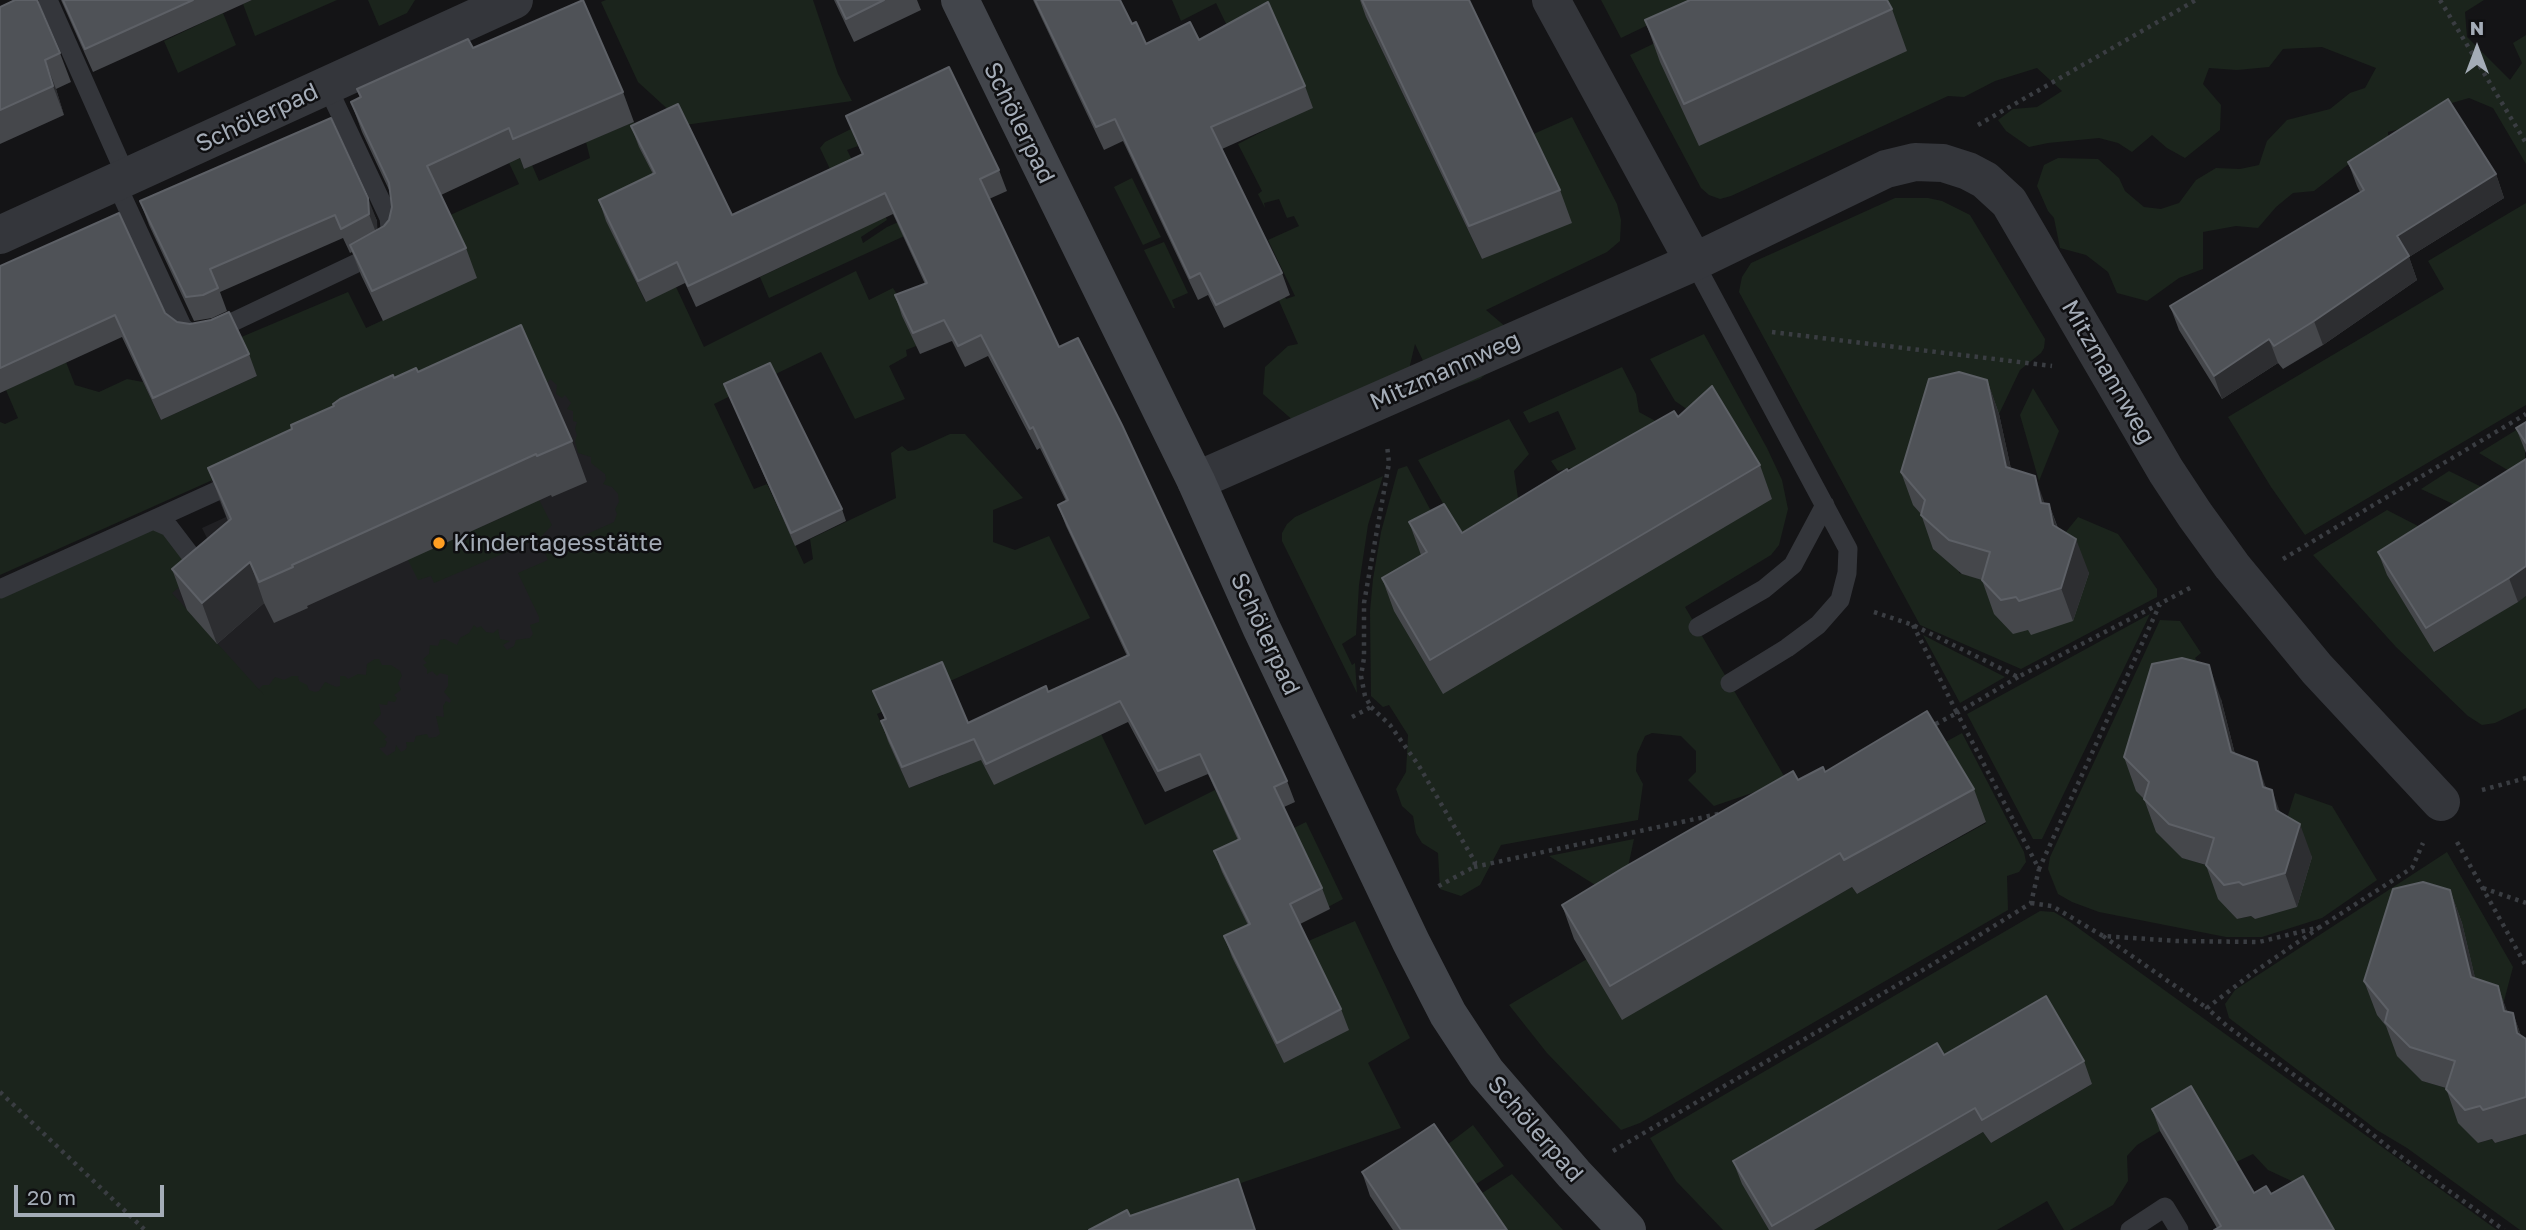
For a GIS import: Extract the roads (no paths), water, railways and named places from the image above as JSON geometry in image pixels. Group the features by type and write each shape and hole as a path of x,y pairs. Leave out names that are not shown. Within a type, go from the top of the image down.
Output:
{"street":[{"name":"Schölerpad","path":"0,235 514,0"},
{"name":"Schölerpad","path":"960,0 1196,481 1261,627 1432,983 1468,1046 1493,1081 1627,1230"},
{"path":"1551,0 1694,262"},
{"name":"Mitzmannweg","path":"1196,481 1694,262 1886,169 1915,162 1943,163 1968,171 1997,189 2009,202 2166,471 2238,574 2317,669 2441,802"}],"lane":[{"path":"48,0 182,326 196,334 216,330 388,246 391,238 389,218 327,86"},
{"path":"1694,262 1848,549 1847,573 1840,600 1818,625 1787,648 1730,683"},
{"path":"0,589 263,470"},
{"path":"1698,627 1764,589 1793,565 1825,505"},
{"path":"153,520 169,527 201,569"},
{"path":"2130,1230 2165,1207 2179,1230"}],"place":[{"name":"Kindertagesstätte","path":"439,543"}]}
